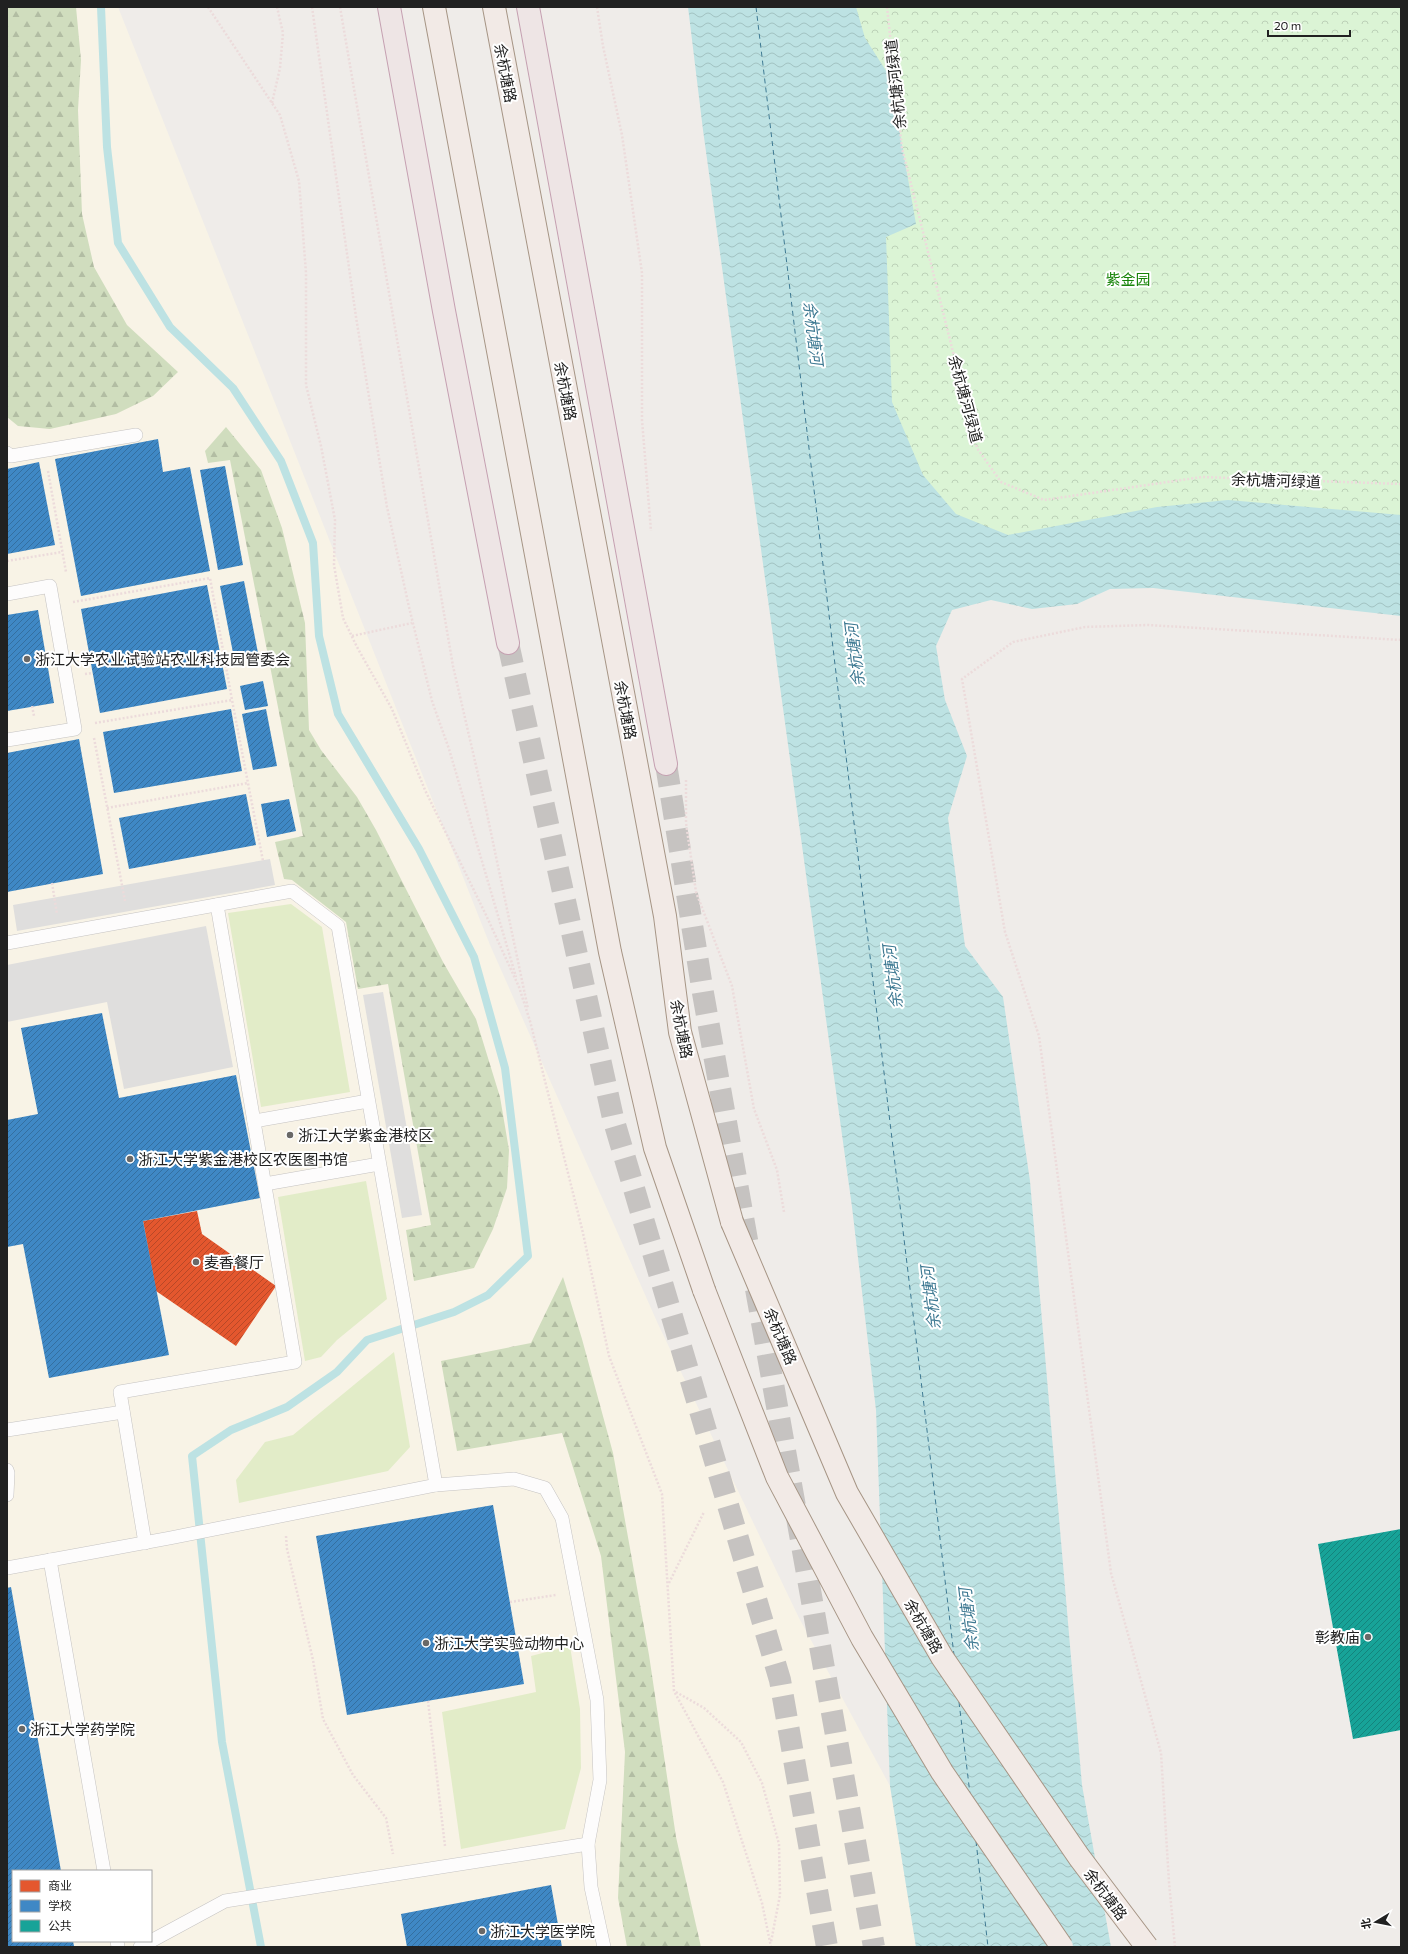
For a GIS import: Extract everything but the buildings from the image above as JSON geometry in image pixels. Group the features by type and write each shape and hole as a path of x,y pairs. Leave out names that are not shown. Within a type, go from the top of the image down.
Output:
{"highway":[{"path":"389,7 444,311 508,643"},
{"path":"528,7 666,764"}],"main road":[{"path":"434,7 610,952 655,1148 704,1290 777,1477 862,1638 942,1772 1062,1947"},
{"name":"余杭塘路","path":"494,7 665,916 680,1032 732,1222 847,1493 942,1658 1079,1857 1147,1947"}],"lane":[{"path":"7,453 11,456 136,435"},
{"path":"7,594 50,586 75,728 7,740"},
{"path":"7,943 292,891 338,926 436,1485"},
{"path":"145,1543 122,1412 120,1392 295,1362 217,905"},
{"path":"254,1121 368,1101"},
{"path":"265,1184 379,1164"},
{"path":"7,1430 122,1412"},
{"path":"7,1470 7,1495"},
{"path":"7,1568 285,1516 436,1485 514,1479 545,1488 562,1518 597,1700 600,1780 588,1844 591,1887 604,1947"},
{"path":"50,1560 104,1870"},
{"path":"152,1941 226,1901 588,1844"},
{"path":"140,1947 149,1942"}],"path":[{"path":"208,7 280,115 299,181 306,272 306,385 321,446 335,520 334,565 343,618 392,709 425,790 486,915 519,987"},
{"path":"272,103 280,68 283,33 277,7"},
{"path":"312,7 356,317 385,492 412,623 432,701 449,749 530,1021"},
{"path":"340,7 453,666 486,809 530,1021 584,1233 609,1356 662,1494 674,1691 723,1782 762,1903 770,1946"},
{"path":"597,7 603,46 622,135 642,273 642,420 651,537"},
{"name":"余杭塘河绿道","path":"887,7 902,148 977,448 1001,482 1044,500 1202,477 1401,484"},
{"path":"45,450 66,573"},
{"path":"7,561 62,552"},
{"path":"70,595 71,602 210,578 263,861"},
{"path":"352,636 412,623"},
{"path":"1175,1947 1169,1882 1161,1752 1111,1572 1039,1036 1005,932 962,679 1013,642 1085,627 1148,625 1401,640"},
{"path":"92,724 232,700"},
{"path":"94,735 129,921"},
{"path":"686,778 686,823 696,892 732,986 754,1109 778,1170 784,1212"},
{"path":"108,808 248,783"},
{"path":"52,883 61,933"},
{"path":"668,1584 704,1512"},
{"path":"285,1516 287,1549 313,1660 323,1719 353,1775 386,1818 397,1874"},
{"path":"510,1602 576,1592"},
{"path":"674,1691 704,1708 740,1742 762,1783 779,1844 780,1895 770,1946"},
{"path":"428,1700 448,1866"}],"shaded area":[{"name":"浙江大学紫金港校区","path":"7,7 118,7 490,945 658,1324 799,1618 890,1786 916,1947 7,1947"},
{"path":"270,859 275,885 17,931 13,905"},
{"path":"206,926 233,1067 124,1089 107,1002 7,1022 7,965"},
{"path":"383,992 422,1215 402,1218 363,995"}],"green space":[{"path":"7,7 76,7 81,60 78,110 82,214 94,267 127,325 178,372 153,396 116,414 50,429 18,426 7,417"},
{"name":"紫金园","path":"820,7 1401,7 1401,552 994,550 878,506"},
{"path":"226,427 261,470 282,528 305,623 309,730 321,750 357,797 376,830 443,962 476,1019 500,1097 509,1150 507,1188 493,1229 474,1268 414,1281 406,1230 431,1225 388,984 358,989 346,922 292,880 284,879 275,842 303,836 230,460 208,463 205,451"},
{"path":"291,904 322,927 350,1092 261,1107 228,913"},
{"path":"366,1181 387,1299 337,1340 321,1357 305,1361 278,1197"},
{"path":"563,1277 582,1339 613,1453 649,1655 676,1837 701,1947 627,1947 618,1898 625,1752 601,1556 562,1433 457,1451 441,1361 531,1343"},
{"path":"394,1352 410,1447 388,1471 239,1503 236,1480 265,1442 293,1435"},
{"path":"570,1646 580,1709 581,1768 565,1829 461,1849 442,1712 536,1692 531,1656"}],"water":[{"name":"余杭塘河","path":"688,7 856,7 865,38 890,77 916,224 886,237 892,402 923,475 956,514 1008,535 1157,507 1228,500 1401,515 1401,616 1153,588 1110,589 1077,604 1032,609 991,600 952,610 936,646 945,700 967,756 948,818 965,946 1003,997 1030,1181 1082,1785 1111,1947 916,1947 890,1786 876,1410 852,1207 703,130"}],"waterway":[{"path":"101,7 107,147 118,243 170,327 233,388 281,461 313,543 319,636 338,714 419,849 474,957 505,1068 528,1256 488,1295 454,1312 367,1340 337,1372 287,1407 231,1430 192,1456 222,1742 261,1947"}],"ferry route":[{"path":"756,7 954,1655"},
{"path":"959,1702 970,1794"},
{"path":"976,1841 988,1947"}],"tunnel":[{"path":"508,643 613,1118 780,1680 827,1947"},
{"path":"666,764 703,993 749,1251"},
{"path":"756,1289 874,1947"}],"place":[{"name":"浙江大学农业试验站农业科技园管委会","path":"27,659"},
{"name":"浙江大学紫金港校区","path":"290,1135"},
{"name":"浙江大学紫金港校区农医图书馆","path":"130,1159"},
{"name":"麦香餐厅","path":"196,1262"},
{"name":"彰教庙","path":"1368,1637"},
{"name":"浙江大学实验动物中心","path":"426,1643"},
{"name":"浙江大学药学院","path":"22,1729"},
{"name":"浙江大学医学院","path":"482,1931"}]}
